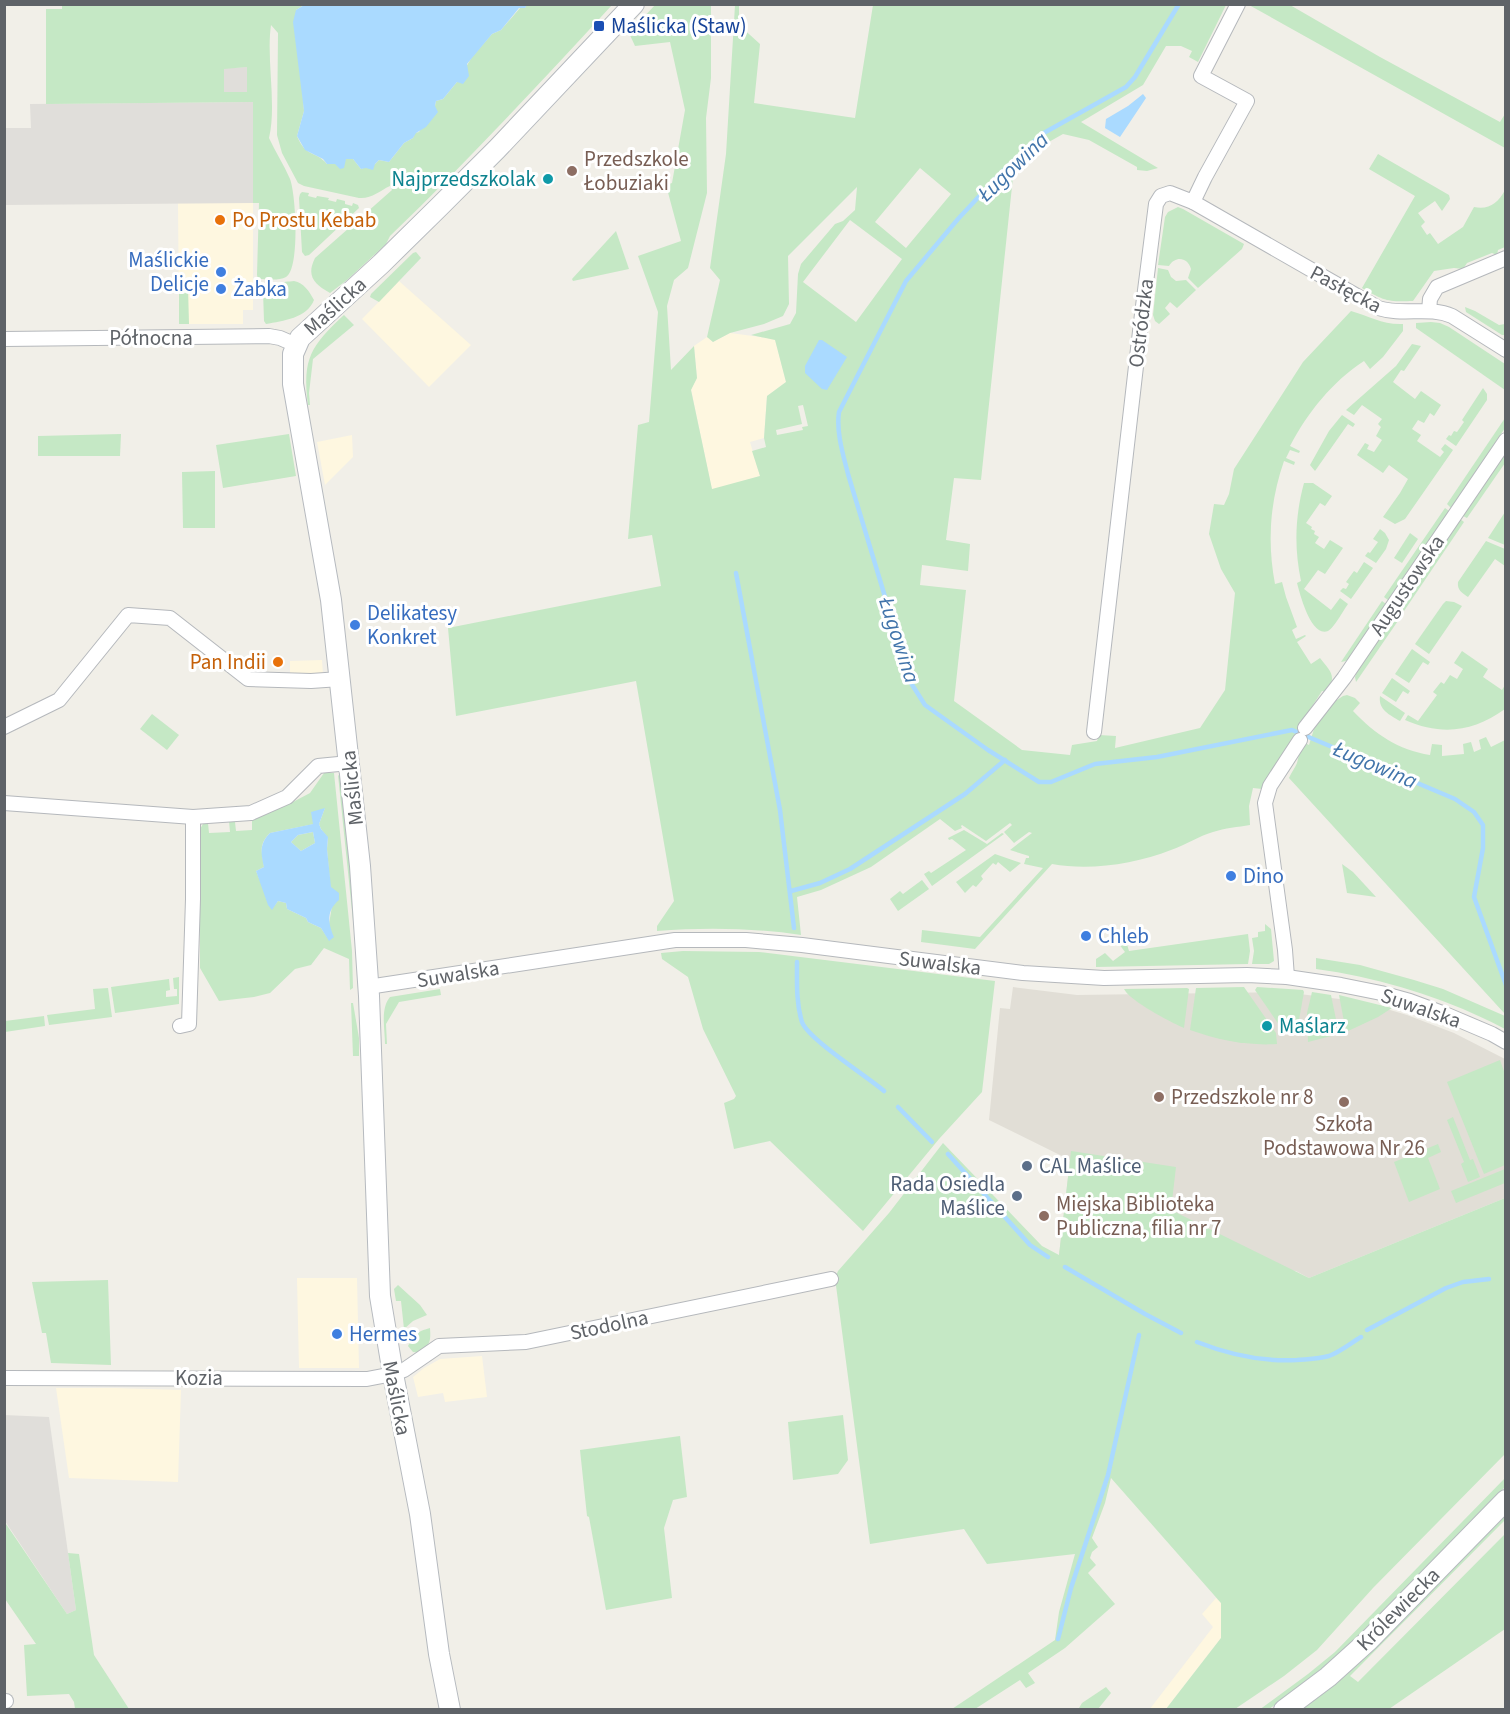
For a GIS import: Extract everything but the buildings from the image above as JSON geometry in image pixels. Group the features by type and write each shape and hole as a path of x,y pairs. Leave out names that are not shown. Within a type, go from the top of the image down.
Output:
{"street":[{"name":"Maślicka","path":"450,1710 439,1654 420,1514 378,1282 364,911 326,569 292,384 292,363 296,345 309,328 384,261 498,149 634,4"},
{"path":"1193,202 1247,101 1201,75 1238,4"},
{"name":"Ostródzka","path":"1094,732 1156,204 1161,196 1170,193 1193,202"},
{"name":"Pasłęcka","path":"1193,202 1378,308 1397,312 1444,312 1506,350"},
{"path":"1429,311 1430,298 1437,287 1506,258"},
{"name":"Północna","path":"4,339 269,336 296,345"},
{"name":"Augustowska","path":"1287,977 1264,803 1270,786 1303,734 1344,678 1506,440"},
{"path":"4,727 58,700 128,615 170,618 248,679 311,681 340,679"},
{"path":"4,803 193,817 251,813 287,797 318,766 349,763"},
{"path":"180,1026 189,1024 193,817"},
{"name":"Suwalska","path":"368,987 675,940 746,940 1023,973 1104,978 1247,975 1287,977 1382,993 1410,1001 1492,1034 1506,1042"},
{"name":"Stodolna","path":"393,1374 419,1361 439,1346 526,1342 831,1279"},
{"name":"Kozia","path":"4,1378 367,1379 393,1374"},
{"name":"Królewiecka","path":"1284,1710 1328,1677 1369,1640 1506,1500"}],"shaded area":[{"path":"247,67 247,92 224,92 224,68"},
{"path":"253,102 253,203 5,205 4,128 31,128 30,104"},
{"path":"178,203 253,203 253,310 243,310 243,324 179,324"},
{"path":"399,281 471,345 429,387 362,319"},
{"path":"730,333 775,339 786,382 767,396 764,438 750,442 760,476 712,490 691,389 697,378 694,346 707,337 713,342"},
{"path":"352,435 353,457 325,485 317,442"},
{"path":"322,660 323,675 290,674 290,661"},
{"path":"1013,987 1077,995 1284,992 1363,1002 1407,1015 1454,1033 1505,1059 1505,1198 1309,1278 1296,1271 1059,1255 1070,1160 989,1120 1000,1008 1010,1009"},
{"path":"297,1278 357,1278 359,1368 299,1368"},
{"path":"482,1356 487,1397 445,1402 443,1393 418,1397 413,1377 424,1368 440,1359"},
{"path":"56,1388 181,1390 178,1482 69,1478"},
{"path":"4,1415 49,1417 76,1610 67,1614 5,1521"},
{"path":"1216,1598 1221,1603 1221,1638 1166,1709 1149,1710 1213,1627 1202,1614"}],"green space":[{"path":"62,4 304,5 296,10 304,111 297,136 307,151 327,164 353,159 361,169 379,160 389,162 404,143 419,132 436,101 443,99 457,82 472,57 492,34 501,30 520,8 525,8 527,4 612,5 475,151 390,236 386,244 330,293 313,279 311,270 315,258 392,190 390,186 372,196 359,198 298,183 282,153 277,135 278,33 271,25 272,111 269,138 290,179 296,231 290,271 286,277 272,280 258,279 257,275 259,203 253,203 253,102 46,104 46,9 62,9","holes":["247,67 247,92 224,92 224,69"]},
{"path":"655,5 711,5 711,78 706,118 707,193 688,268 674,280 667,306 671,370 694,346 697,378 691,390 712,489 760,476 752,451 766,447 764,438 767,396 786,382 775,340 751,335 790,324 796,313 798,274 801,264 835,224 843,221 855,210 857,187 788,256 789,304 783,316 764,324 730,333 713,342 707,337 720,280 710,268 726,154 735,5 739,5 739,25 760,44 754,103 855,118 873,5 1226,5 1198,62 1189,57 1192,51 1181,46 1166,46 1143,85 1081,122 1158,168 1147,171 1137,170 1137,167 1089,140 1063,134 1047,143 1013,177 981,480 954,478 946,540 970,544 968,571 922,565 920,585 966,590 954,701 1022,750 1070,755 1072,745 1097,741 1099,735 1116,736 1115,748 1200,728 1225,690 1235,593 1221,569 1209,534 1214,504 1224,505 1229,494 1234,469 1303,362 1351,311 1383,322 1403,324 1403,331 1383,357 1370,369 1364,361 1352,369 1322,399 1290,446 1300,451 1299,453 1290,450 1286,458 1295,462 1294,465 1284,461 1279,476 1271,522 1271,553 1275,584 1282,582 1297,627 1292,630 1296,639 1306,636 1297,642 1311,664 1320,658 1331,674 1332,682 1326,692 1322,691 1302,722 1294,741 1262,789 1253,788 1249,806 1250,825 1213,832 1157,855 1128,862 1082,867 1052,864 975,949 921,942 922,930 980,937 1043,868 1024,864 1029,856 1010,850 1032,833 1029,832 1014,843 1004,832 1012,825 1010,823 986,841 962,825 962,828 955,831 940,819 871,867 821,890 797,897 801,935 729,929 657,931 657,926 674,901 636,681 456,716 448,628 661,586 652,535 628,539 638,425 649,422 658,312 638,256 681,241 666,185 672,183 685,110 670,42 635,46 629,33","holes":["920,168 951,194 906,248 875,222","850,220 902,259 856,322 803,282","803,405 808,426 802,427 803,430 777,435 776,430 802,424 798,406"]},
{"path":"1249,5 1290,5 1500,122 1505,114 1505,148"},
{"path":"1378,154 1449,195 1450,199 1442,211 1435,201 1418,213 1425,222 1421,226 1427,235 1430,233 1438,244 1463,227 1474,207 1492,204 1505,190 1505,247 1498,250 1497,255 1492,253 1467,263 1463,269 1434,271 1413,301 1386,300 1362,288 1415,196 1369,169"},
{"path":"302,192 309,193 308,196 316,198 317,196 336,202 337,199 345,201 345,204 352,206 353,203 359,208 309,255 305,256 302,252 299,198"},
{"path":"1178,207 1244,244 1242,249 1198,288 1188,278 1191,269 1185,260 1175,260 1169,266 1158,265 1165,217 1168,212"},
{"path":"616,231 629,269 573,281 572,279"},
{"path":"416,252 421,258 379,302 370,297 371,294"},
{"path":"1158,268 1168,270 1176,281 1186,280 1196,290 1177,308 1170,302 1165,308 1170,314 1159,324 1153,315"},
{"path":"294,281 310,294 314,300 311,306 294,318 266,324 263,291 281,282"},
{"path":"179,287 188,287 189,324 179,324"},
{"path":"1465,307 1499,325 1505,324 1505,335 1466,312"},
{"path":"344,315 354,325 313,359 310,405 308,405 306,375 311,354"},
{"path":"1431,322 1449,327 1505,364 1505,390 1416,328 1416,323"},
{"path":"1412,344 1421,346 1404,371 1401,370 1393,382 1415,399 1421,391 1441,405 1434,416 1430,413 1424,423 1418,420 1412,429 1421,435 1417,441 1440,457 1444,452 1441,449 1445,444 1453,450 1405,519 1395,524 1383,517 1408,479 1389,465 1383,473 1357,455 1365,443 1369,445 1367,449 1374,452 1382,440 1376,436 1381,427 1378,424 1382,419 1362,405 1354,415 1346,410 1396,366"},
{"path":"1483,388 1487,394 1487,400 1456,446 1446,439 1454,431 1457,432 1464,422 1462,420"},
{"path":"1342,415 1355,424 1353,427 1348,424 1315,471 1310,465 1329,431"},
{"path":"1505,418 1505,428 1451,508 1447,504"},
{"path":"121,434 120,456 38,456 38,436"},
{"path":"289,434 296,476 223,488 216,445"},
{"path":"1505,453 1505,463 1467,518 1463,516"},
{"path":"215,471 215,528 183,528 182,472"},
{"path":"1304,483 1313,483 1332,496 1325,506 1320,503 1306,523 1319,537 1315,543 1324,549 1330,540 1343,548 1325,574 1318,570 1304,589 1331,610 1340,598 1348,604 1328,631 1316,628 1312,622 1297,583 1301,581 1296,544 1297,520"},
{"path":"1445,508 1449,511 1388,600 1384,597"},
{"path":"1505,512 1505,545 1488,538"},
{"path":"1460,519 1464,522 1404,611 1400,608"},
{"path":"1380,529 1389,540 1386,549 1376,563 1365,556 1378,542 1373,539"},
{"path":"1410,533 1418,539 1402,563 1394,558"},
{"path":"1486,541 1505,549 1505,566 1495,559 1468,597 1459,589 1458,582"},
{"path":"1364,562 1373,568 1351,599 1340,591 1343,588 1346,589 1349,584 1346,582 1354,571 1357,573"},
{"path":"1382,601 1386,604 1349,658 1341,662"},
{"path":"1446,601 1462,606 1429,654 1415,644"},
{"path":"1397,612 1402,615 1356,682 1357,671"},
{"path":"1412,649 1430,662 1428,665 1423,662 1409,683 1395,674"},
{"path":"1462,651 1488,669 1483,677 1502,690 1505,685 1505,709 1481,723 1457,729 1432,728 1405,720 1408,715 1418,721 1437,695 1433,692 1441,682 1444,684 1450,675 1457,679 1463,669 1454,663"},
{"path":"1392,678 1410,691 1408,694 1403,691 1396,702 1382,693"},
{"path":"1347,695 1360,703 1353,711 1370,727 1397,745 1418,753 1430,755 1432,744 1442,745 1442,756 1464,754 1463,744 1471,742 1474,752 1481,749 1479,740 1486,737 1491,747 1505,740 1505,1014 1289,778 1302,748 1305,743 1309,745 1314,729 1334,699 1337,700"},
{"path":"1380,696 1405,713 1400,721 1383,708"},
{"path":"152,714 179,735 167,750 140,729"},
{"path":"324,773 334,773 352,951 353,988 350,990 349,959 324,948 311,965 295,969 270,993 219,1001 200,968 200,829 203,824 208,823 209,833 230,832 229,821 235,822 236,831 252,830 252,820 310,793","holes":["325,808 319,824 328,838 332,906 329,940 321,928 287,909 286,903 278,901 272,909 256,871 264,867 262,845 270,833 314,824"]},
{"path":"338,775 342,778 352,867 360,990 358,990"},
{"path":"964,830 987,844 1002,833 1004,834 932,886 924,874 929,871 931,873 966,850 948,838"},
{"path":"313,832 315,843 301,851 291,842 298,835"},
{"path":"995,854 1021,863 1010,872 998,862 996,865 993,863 981,876 983,879 976,887 973,885 965,893 956,882"},
{"path":"1342,864 1353,872 1376,897 1347,893"},
{"path":"922,880 929,889 898,911 890,899 900,891 903,894"},
{"path":"1265,924 1271,929 1274,961 1269,964 1252,964 1254,951 1252,938 1258,937 1258,932 1265,931"},
{"path":"1248,934 1250,951 1248,964 1096,967 1096,959 1105,953 1113,961 1125,952 1119,944 1126,941 1129,951"},
{"path":"759,952 995,981 982,1092 939,1139 863,1231 770,1141 734,1149 724,1103 736,1096 703,1029 688,977 662,959 661,953"},
{"path":"1316,958 1360,965 1443,989 1505,1016 1505,1029 1460,1008 1413,991 1365,978 1316,969"},
{"path":"179,977 179,1004 115,1013 111,987 169,979 170,990 166,991 166,997 177,996 173,978"},
{"path":"1244,987 1276,1033 1277,1044 1233,1042 1190,1030 1196,988"},
{"path":"1257,987 1303,990 1297,1031 1284,1032 1255,990"},
{"path":"108,988 112,1017 49,1025 47,1015 95,1009 93,989"},
{"path":"440,989 441,995 399,1002 386,1024 387,1044 385,1044 384,1013 390,997"},
{"path":"1124,989 1189,989 1184,1028 1142,1005"},
{"path":"1312,992 1331,995 1339,1034 1308,1042 1307,1013"},
{"path":"1339,995 1392,1008 1346,1032"},
{"path":"351,1003 353,1003 359,1038 359,1056 353,1056"},
{"path":"44,1016 45,1026 5,1032 5,1021"},
{"path":"1500,1060 1505,1074 1505,1165 1484,1174 1447,1082"},
{"path":"1453,1117 1470,1160 1473,1159 1480,1177 1468,1182 1461,1164 1464,1162 1447,1120"},
{"path":"943,1143 1042,1246 1059,1255 1071,1151 1176,1167 1171,1210 1309,1278 1505,1198 1505,1454 1373,1588 1317,1650 1284,1676 1235,1709 1166,1709 1221,1638 1221,1603 1111,1478 1105,1503 1092,1538 1098,1547 1092,1552 1090,1558 1096,1565 1088,1573 1115,1604 1065,1648 1028,1673 1035,1683 1026,1688 1020,1680 975,1709 952,1709 1055,1640 1059,1612 1075,1554 987,1564 964,1529 870,1544 835,1278 838,1271 889,1213"},
{"path":"1438,1144 1441,1152 1428,1158 1440,1189 1409,1202 1394,1162"},
{"path":"1505,1169 1505,1183 1456,1203 1451,1191"},
{"path":"108,1280 111,1365 51,1363 46,1333 42,1333 32,1282"},
{"path":"398,1285 420,1305 427,1315 413,1321 404,1329 401,1301 396,1301 394,1289"},
{"path":"430,1328 428,1345 420,1353 413,1352 408,1346 412,1339 419,1332"},
{"path":"843,1415 848,1460 838,1474 793,1480 788,1422"},
{"path":"680,1436 687,1497 673,1500 664,1528 672,1598 606,1610 587,1516 580,1450"},
{"path":"1505,1478 1505,1487 1338,1656 1295,1692 1269,1709 1259,1710 1335,1652"},
{"path":"1505,1512 1505,1520 1350,1676 1358,1682 1505,1534 1505,1629 1389,1709 1298,1710"},
{"path":"4,1521 67,1614 76,1610 68,1553 79,1554 94,1655 129,1709 75,1709 69,1694 27,1696 24,1645 36,1644 5,1599"},
{"path":"1106,1687 1111,1693 1098,1709 1079,1708 1082,1703"}],"water":[{"path":"304,5 527,5 525,8 519,8 501,30 492,34 467,64 469,76 463,84 457,82 443,99 436,101 435,106 438,112 426,127 404,143 389,162 379,160 373,170 361,169 353,159 346,159 344,168 340,169 335,164 327,164 323,159 305,150 297,136 304,111 293,22 296,10"},
{"path":"1143,94 1146,98 1120,137 1105,128 1106,119"},
{"path":"819,340 847,357 827,390 822,389 805,373 805,366"},
{"path":"325,808 319,824 328,837 331,887 339,893 339,900 330,913 330,927 334,937 329,941 321,928 287,909 286,903 278,901 272,910 268,905 256,871 264,867 262,849 270,833 313,824 311,812","holes":["313,832 315,843 301,851 291,842 298,835"]}],"waterway":[{"name":"Ługowina","path":"1179,4 1135,77 1126,87 1042,134 958,219 906,281 839,412 839,435 848,474 911,683 925,705 988,750 1039,782 1051,782 1095,764 1157,757 1292,730 1455,799 1474,812 1483,825 1483,848 1474,897 1506,985"},
{"path":"736,573 780,810 794,928"},
{"path":"791,891 820,883 850,869 965,794 1005,760"},
{"path":"797,962 797,992 802,1022 826,1048 884,1091"},
{"path":"898,1107 932,1142"},
{"path":"948,1154 1030,1245 1048,1257"},
{"path":"1065,1267 1181,1333"},
{"path":"1367,1330 1446,1288 1463,1282 1489,1279"},
{"path":"1058,1639 1071,1588 1108,1475 1139,1335"},
{"path":"1197,1342 1246,1357 1297,1360 1329,1356 1361,1337"}],"place":[{"name":"Maślicka (Staw)","path":"599,26"},
{"name":"Przedszkole Łobuziaki","path":"572,171"},
{"name":"Najprzedszkolak","path":"548,179"},
{"name":"Po Prostu Kebab","path":"220,220"},
{"name":"Maślickie Delicje","path":"221,272"},
{"name":"Żabka","path":"221,289"},
{"name":"Delikatesy Konkret","path":"355,625"},
{"name":"Pan Indii","path":"278,662"},
{"name":"Dino","path":"1231,876"},
{"name":"Chleb","path":"1086,936"},
{"name":"Maślarz","path":"1267,1026"},
{"name":"Przedszkole nr 8","path":"1159,1097"},
{"name":"Szkoła Podstawowa Nr 26","path":"1344,1102"},
{"name":"CAL Maślice","path":"1027,1166"},
{"name":"Rada Osiedla Maślice","path":"1017,1196"},
{"name":"Miejska Biblioteka Publiczna, filia nr 7","path":"1044,1216"},
{"name":"Hermes","path":"337,1334"}]}
